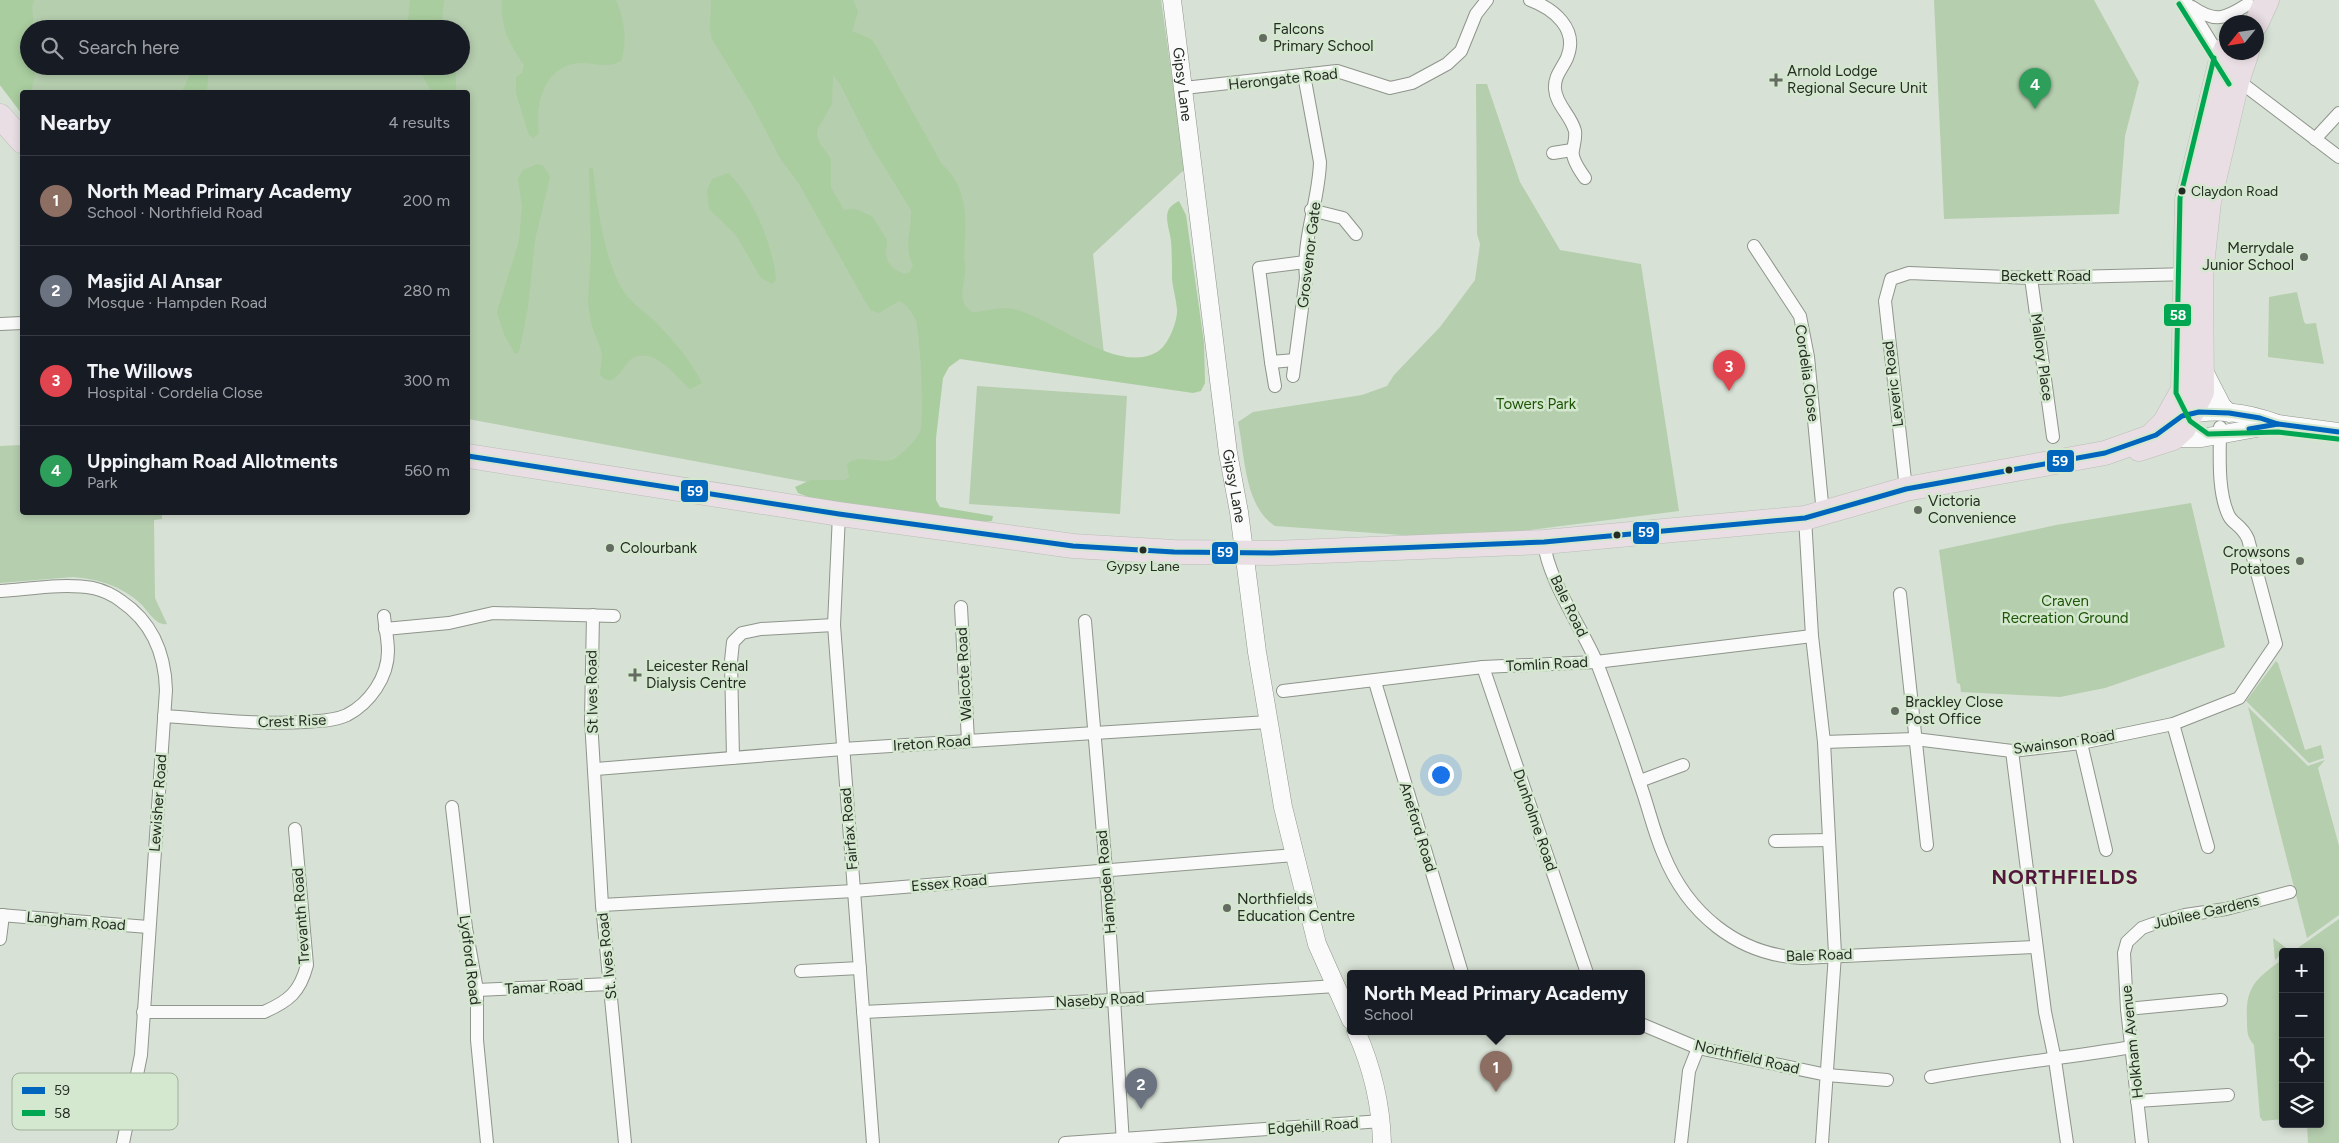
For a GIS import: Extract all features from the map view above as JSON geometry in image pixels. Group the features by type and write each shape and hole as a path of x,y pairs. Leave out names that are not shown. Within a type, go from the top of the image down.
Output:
{"highway":[{"path":"2162,438 2165,422 2190,378 2193,274 2187,199 2223,60"},
{"path":"2193,274 2237,82 2244,60"},
{"path":"0,116 20,139"},
{"path":"470,456 839,514 1073,546 1174,552 1243,553 1544,542 1814,516 1906,489 2105,453 2162,438 2184,428 2201,413 2202,392 2190,378"}],"street":[{"name":"Gipsy Lane","path":"1172,0 1212,330 1268,722 1283,808 1317,944 1347,1011"},
{"name":"Herongate Road","path":"1184,88 1337,70 1390,88 1412,83 1447,64 1461,51 1476,14 1487,0"},
{"path":"1530,0 1547,6 1562,20 1569,35 1568,56 1556,75 1556,98 1571,120 1575,132 1572,150 1585,178"},
{"path":"2186,2 2207,18 2223,17 2252,10"},
{"path":"2186,2 2219,48"},
{"path":"2226,60 2237,82 2339,157"},
{"name":"Grosvenor Gate","path":"1293,376 1306,278 1305,262 1311,210 1320,176 1320,162 1304,75"},
{"path":"2315,139 2339,113"},
{"path":"1553,153 1572,150"},
{"path":"1311,210 1342,218 1356,234"},
{"name":"Cordelia Close","path":"1754,246 1800,316 1808,357 1814,516 1812,636 1824,742 1835,954 1822,1143"},
{"path":"1275,386 1259,268 1305,262"},
{"name":"Beckett Road","path":"1891,279 1909,272 2031,278 2193,274"},
{"name":"Mallory Place","path":"2031,278 2053,437"},
{"name":"Leveric Road","path":"1891,279 1885,301 1906,489"},
{"path":"0,324 20,323"},
{"path":"1271,362 1295,360"},
{"path":"2190,378 2222,406 2223,425"},
{"path":"2201,413 2206,425 2223,425"},
{"path":"2162,438 2260,418 2278,424 2339,432"},
{"name":"Swainson Road","path":"1824,742 1915,738 2012,751 2081,743 2173,724 2239,698 2273,650 2275,638 2248,539 2242,527 2228,516 2221,483 2223,425"},
{"name":"Fairfax Road","path":"839,514 834,625 873,1143"},
{"name":"Bale Road","path":"1544,542 1548,562 1596,662 1640,781 1663,853 1682,891 1708,921 1741,943 1778,957 1802,958 1835,954 2036,947"},
{"name":"Lewisher Road","path":"0,591 72,587 94,588 114,596 132,609 152,632 161,651 166,672 164,716 138,1073"},
{"path":"1900,594 1928,845"},
{"name":"Walcote Road","path":"961,607 968,741"},
{"name":"Crest Rise","path":"164,716 275,724 330,720 346,715 359,707 374,693 384,672 388,652 385,623 449,623 493,613 614,616"},
{"name":"St Ives Road","path":"593,615 590,682 596,769"},
{"name":"Hampden Road","path":"1085,621 1106,870 1123,1141"},
{"path":"733,758 731,661 733,642 742,633 760,629 834,625"},
{"name":"Tomlin Road","path":"1283,691 1375,682 1483,667 1596,662 1812,636"},
{"name":"Dunholme Road","path":"1483,667 1586,970"},
{"name":"Aneford Road","path":"1375,682 1461,970"},
{"name":"Ireton Road","path":"596,769 843,749 1268,722"},
{"path":"2173,724 2208,847"},
{"path":"2081,743 2106,850"},
{"path":"2012,751 2045,1012 2055,1060 2067,1143"},
{"path":"1640,781 1683,765"},
{"name":"St. Ives Road","path":"596,769 602,905 625,1143"},
{"name":"Lydford Road","path":"452,807 466,928 477,990 477,1040 487,1143"},
{"name":"Trevanth Road","path":"143,1012 264,1012 280,1004 293,994 302,983 307,965 296,828"},
{"path":"1775,841 1829,840"},
{"name":"Essex Road","path":"602,905 854,891 1295,855"},
{"name":"Jubilee Gardens","path":"2127,942 2142,928 2153,924 2186,915 2226,909 2290,892"},
{"name":"Langham Road","path":"0,939 1,915 148,927"},
{"name":"Holkham Avenue","path":"2127,942 2124,952 2127,1009 2142,1143"},
{"path":"801,971 860,968"},
{"name":"Tamar Road","path":"477,990 610,984"},
{"name":"Naseby Road","path":"863,1012 1115,1000 1336,986"},
{"path":"2127,1009 2222,1000"},
{"name":"Northfield Road","path":"1645,1026 1698,1048 1827,1076 1887,1080"},
{"path":"1358,1035 1376,1083 1382,1121 1382,1143"},
{"path":"1932,1076 1978,1068 2055,1060 2132,1047"},
{"path":"1680,1143 1689,1072 1698,1048"},
{"path":"2137,1101 2228,1095"},
{"name":"Edgehill Road","path":"1065,1143 1123,1141 1382,1121"},
{"name":"Lewisher Road","path":"123,1143 126,1130"}],"green space":[{"path":"0,0 1161,0 1185,169 1093,254 1106,372 936,351 936,506 470,419 470,90 20,90 20,111 0,85"},
{"path":"0,0 34,0 32,7 33,20 20,20 20,75 35,75 31,90 20,90 20,111 0,85"},
{"path":"410,0 444,0 442,20 408,20"},
{"path":"502,0 616,0 623,22 625,38 621,61 611,65 579,63 567,65 550,79 540,99 538,111 539,133 533,138 529,135 516,93 516,77 522,73 524,65 504,27"},
{"path":"711,0 853,0 858,12 852,31 871,39 875,44 941,163 950,173 962,195 965,220 965,273 962,294 966,306 972,312 1000,308 1017,310 1087,343 1124,357 1141,357 1157,352 1168,339 1177,314 1172,279 1171,241 1167,218 1170,208 1179,201 1186,215 1204,343 1205,383 1201,391 1193,393 960,359 949,367 943,378 936,438 936,500 940,507 993,516 992,521 979,522 816,500 798,493 795,487 811,480 845,480 849,477 847,464 854,460 893,460 908,448 918,436 921,424 922,396 916,321 905,304 899,301 879,313 871,310 866,303 798,182 781,160 753,106 712,39 710,31","holes":["833,75 841,86 872,147 911,210 908,245 913,265 910,272 904,274 894,269 888,262 886,255 887,240 872,216 855,209 844,210 831,187 831,159 819,142 817,134 818,128 832,104"]},
{"path":"1934,0 2094,0 2139,82 2125,136 2119,214 1944,219"},
{"path":"190,75 208,75 207,90 183,90"},
{"path":"422,75 456,75 456,90 430,90"},
{"name":"Towers Park","path":"1476,84 1487,84 1520,182 1560,250 1641,264 1679,511 1458,539 1275,526 1257,506 1252,493 1238,422 1253,412 1362,395 1387,386 1394,375 1440,327 1475,280 1480,244 1477,234"},
{"path":"538,164 544,166 550,177 535,240 528,307 519,352 515,354 504,334 497,312 519,241 522,206 518,179 523,170"},
{"path":"589,168 593,168 603,235 607,252 619,283 627,296 679,348 691,365 702,383 690,389 666,366 651,357 635,357 611,380 600,375 602,353 591,323 588,301 591,253"},
{"path":"728,173 745,194 760,222 774,267 776,280 772,284 761,278 736,235 709,209 707,191 712,179"},
{"path":"2297,292 2304,322 2306,324 2316,323 2324,364 2268,357 2269,297"},
{"path":"977,386 1127,396 1120,514 969,504"},
{"path":"20,445 20,515 162,515 162,519 154,520 155,598 167,624 159,623 134,598 109,584 73,577 0,583 0,446"},
{"name":"Craven Recreation Ground","path":"2191,503 2225,647 2105,688 2060,697 1961,692 1960,684 1957,683 1939,550 2056,525"},
{"path":"2276,661 2305,750 2321,745 2324,758 2309,763 2246,701"},
{"path":"2248,707 2308,766 2325,760 2318,768 2339,846 2339,915 2307,938"},
{"path":"2339,919 2339,1143 2308,1143 2307,1128 2324,1128 2324,948 2298,948"},
{"path":"2273,938 2286,948 2279,948 2279,956 2275,960"},
{"path":"2279,962 2279,1119 2263,1121 2260,1117 2254,1045 2247,1031 2247,1008 2248,999 2254,984"}],"transit line":[{"name":"58","path":"2179,4 2229,84"},
{"name":"58","path":"2214,58 2180,198 2176,393 2190,421 2208,434 2278,432 2338,439"},
{"name":"59","path":"470,456 839,514 1073,546 1174,552 1272,553 1544,542 1805,518 1906,489 2105,453 2156,435 2182,416 2199,412 2229,413 2260,418 2278,424"},
{"name":"59","path":"2249,429 2278,424 2339,432"}],"place":[{"name":"Falcons Primary School","path":"1263,38"},
{"name":"Arnold Lodge Regional Secure Unit","path":"1776,80"},
{"name":"Uppingham Road Allotments","path":"2035,109"},
{"name":"Claydon Road","path":"2182,191"},
{"name":"Merrydale Junior School","path":"2304,257"},
{"name":"The Willows","path":"1729,391"},
{"name":"Victoria Convenience","path":"1918,510"},
{"name":"Colourbank","path":"610,548"},
{"name":"Gypsy Lane","path":"1143,550"},
{"name":"Crowsons Potatoes","path":"2300,561"},
{"name":"Leicester Renal Dialysis Centre","path":"635,675"},
{"name":"Brackley Close Post Office","path":"1895,711"},
{"name":"Northfields Education Centre","path":"1227,908"},
{"name":"North Mead Primary Academy","path":"1496,1092"},
{"name":"Masjid Al Ansar","path":"1141,1109"}],"district":[{"name":"NORTHFIELDS","path":"2065,877"}]}
